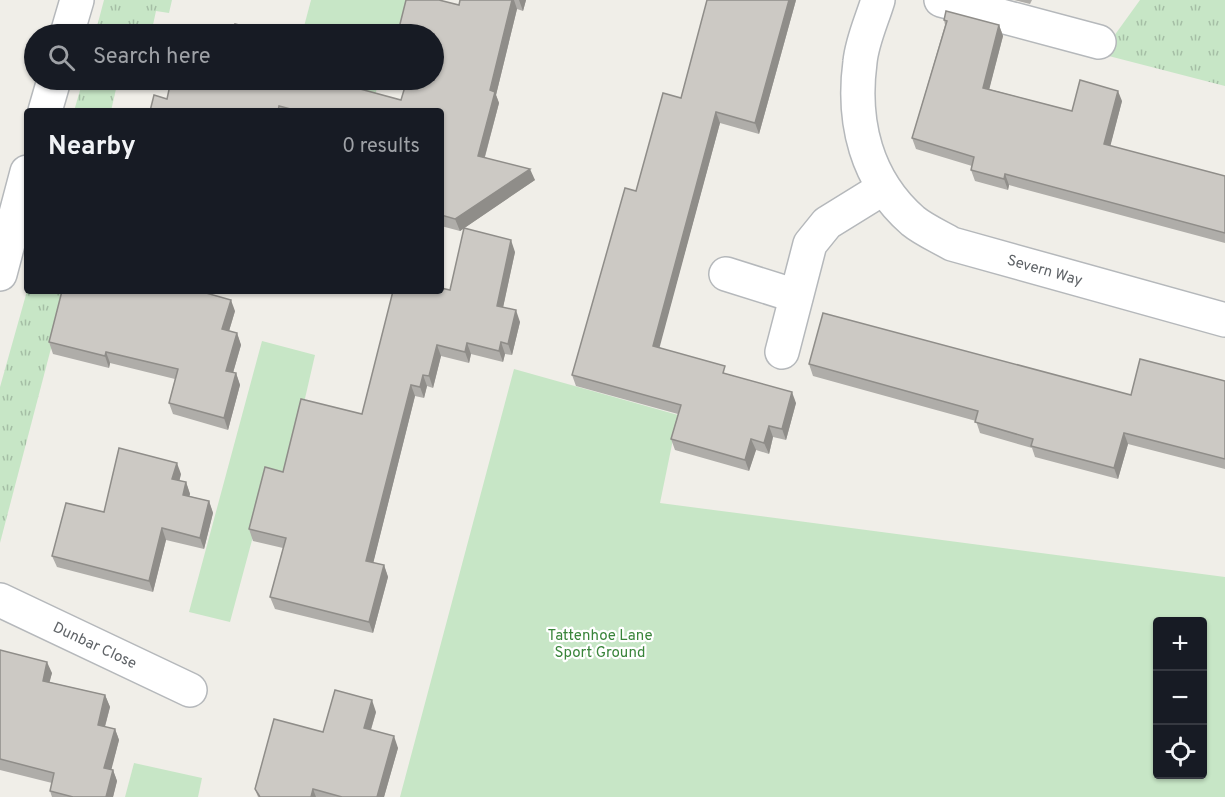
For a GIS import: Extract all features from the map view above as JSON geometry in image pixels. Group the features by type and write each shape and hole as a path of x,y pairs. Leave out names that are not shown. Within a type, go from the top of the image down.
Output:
{"street":[{"path":"70,24 77,0"},
{"name":"Severn Way","path":"878,0 860,60 856,104 864,149 882,189 914,222 952,244 1225,320"},
{"path":"942,0 1099,42"},
{"path":"46,108 51,90"},
{"path":"0,274 24,183"},
{"path":"782,352 810,244 827,223 882,189"},
{"path":"726,274 796,296"},
{"name":"Dunbar Close","path":"0,600 190,690"}],"green space":[{"path":"104,0 172,0 169,13 156,11 153,24 98,24"},
{"path":"311,0 410,0 405,24 305,24"},
{"path":"1140,0 1225,0 1225,86 1101,54"},
{"path":"80,90 116,90 112,108 75,108"},
{"path":"329,90 376,90 372,108 325,108"},
{"path":"26,294 65,294 0,543 0,387"},
{"path":"262,341 315,355 286,481 269,477 230,622 189,612"},
{"name":"Tattenhoe Lane Sport Ground","path":"514,369 678,415 660,503 1225,577 1225,797 400,797"},
{"path":"134,763 202,778 198,797 125,797"}],"building":[{"path":"406,0 439,0 459,5 460,0 512,0 490,90 495,92 478,156 530,169 455,219 444,216 444,108 287,108 279,106 279,108 151,108 154,95 167,99 169,90 364,90 401,100 404,90 444,90 444,24 400,24"},
{"path":"707,0 789,0 755,123 716,112 653,346 725,366 723,373 792,392 782,429 769,426 764,443 751,439 745,460 671,439 681,405 572,375 625,188 636,191 663,93 681,98"},
{"path":"946,11 999,25 983,88 1072,111 1080,80 1118,91 1104,144 1225,176 1225,233 1005,174 1004,179 971,170 974,157 912,138 947,21 944,20"},
{"path":"464,228 511,240 497,306 516,310 508,344 501,342 499,351 467,343 465,352 437,345 429,376 423,375 420,387 411,385 366,561 384,565 369,622 270,597 286,538 249,529 265,467 283,472 301,399 362,414 392,294 444,294 444,289 450,290"},
{"path":"61,294 210,294 231,300 222,329 237,333 226,371 236,373 224,418 169,403 178,369 106,352 105,356 49,342"},
{"path":"823,313 1131,395 1140,359 1225,381 1225,459 1124,433 1114,468 1031,446 1033,439 975,422 978,411 809,364"},
{"path":"119,448 177,463 172,479 186,482 183,495 209,501 200,538 162,528 149,581 52,556 66,503 104,512"},
{"path":"0,650 47,662 43,681 105,695 98,725 115,729 104,768 113,770 106,797 73,797 50,791 54,773 0,759"},
{"path":"335,690 372,700 364,728 394,736 377,797 342,797 313,789 311,797 260,797 255,789 274,719 323,732"}]}
